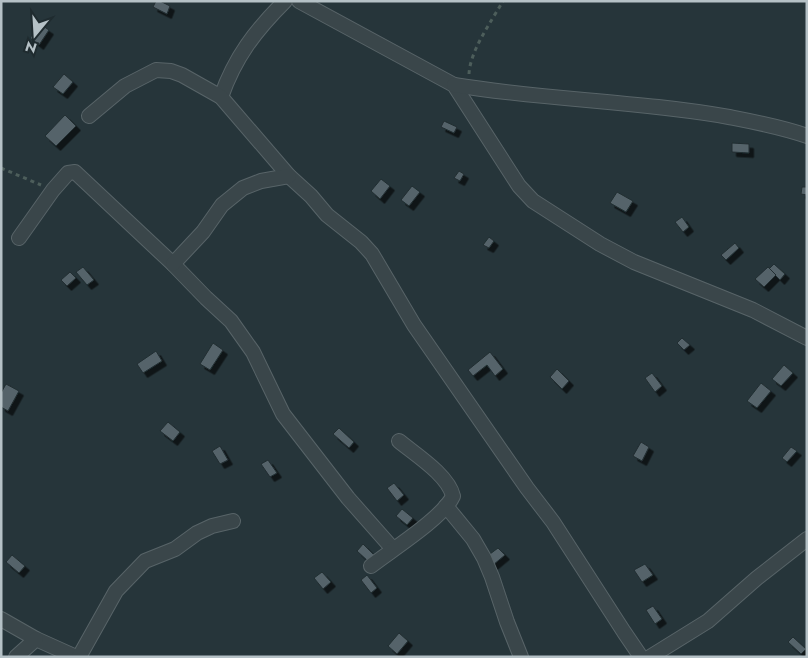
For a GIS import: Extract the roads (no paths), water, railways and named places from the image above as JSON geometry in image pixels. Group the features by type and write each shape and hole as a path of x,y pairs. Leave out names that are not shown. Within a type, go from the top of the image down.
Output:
{"street":[{"path":"221,97 243,49 264,22 285,1"},
{"path":"299,1 454,85 468,88 689,110 790,130 807,136"},
{"path":"89,116 125,86 156,70 171,71 182,75 221,97 289,176 311,196 327,215 361,242 372,254 414,326 527,488 553,522 641,657"},
{"path":"454,85 518,186 533,201 600,244 634,262 753,310 807,338"},
{"path":"19,238 53,190 68,173 75,172 231,321 253,352 283,414 348,498 393,549"},
{"path":"173,264 203,232 222,205 243,188 261,181 289,176"},
{"path":"371,566 430,521 446,506 452,496 448,485 435,471 400,442"},
{"path":"446,506 473,539 484,558 520,657"},
{"path":"1,619 36,639 77,657 116,591 145,561 176,549 196,533 212,526 232,521"},
{"path":"650,657 708,621 757,578 807,539"},
{"path":"16,657 36,639"}]}
